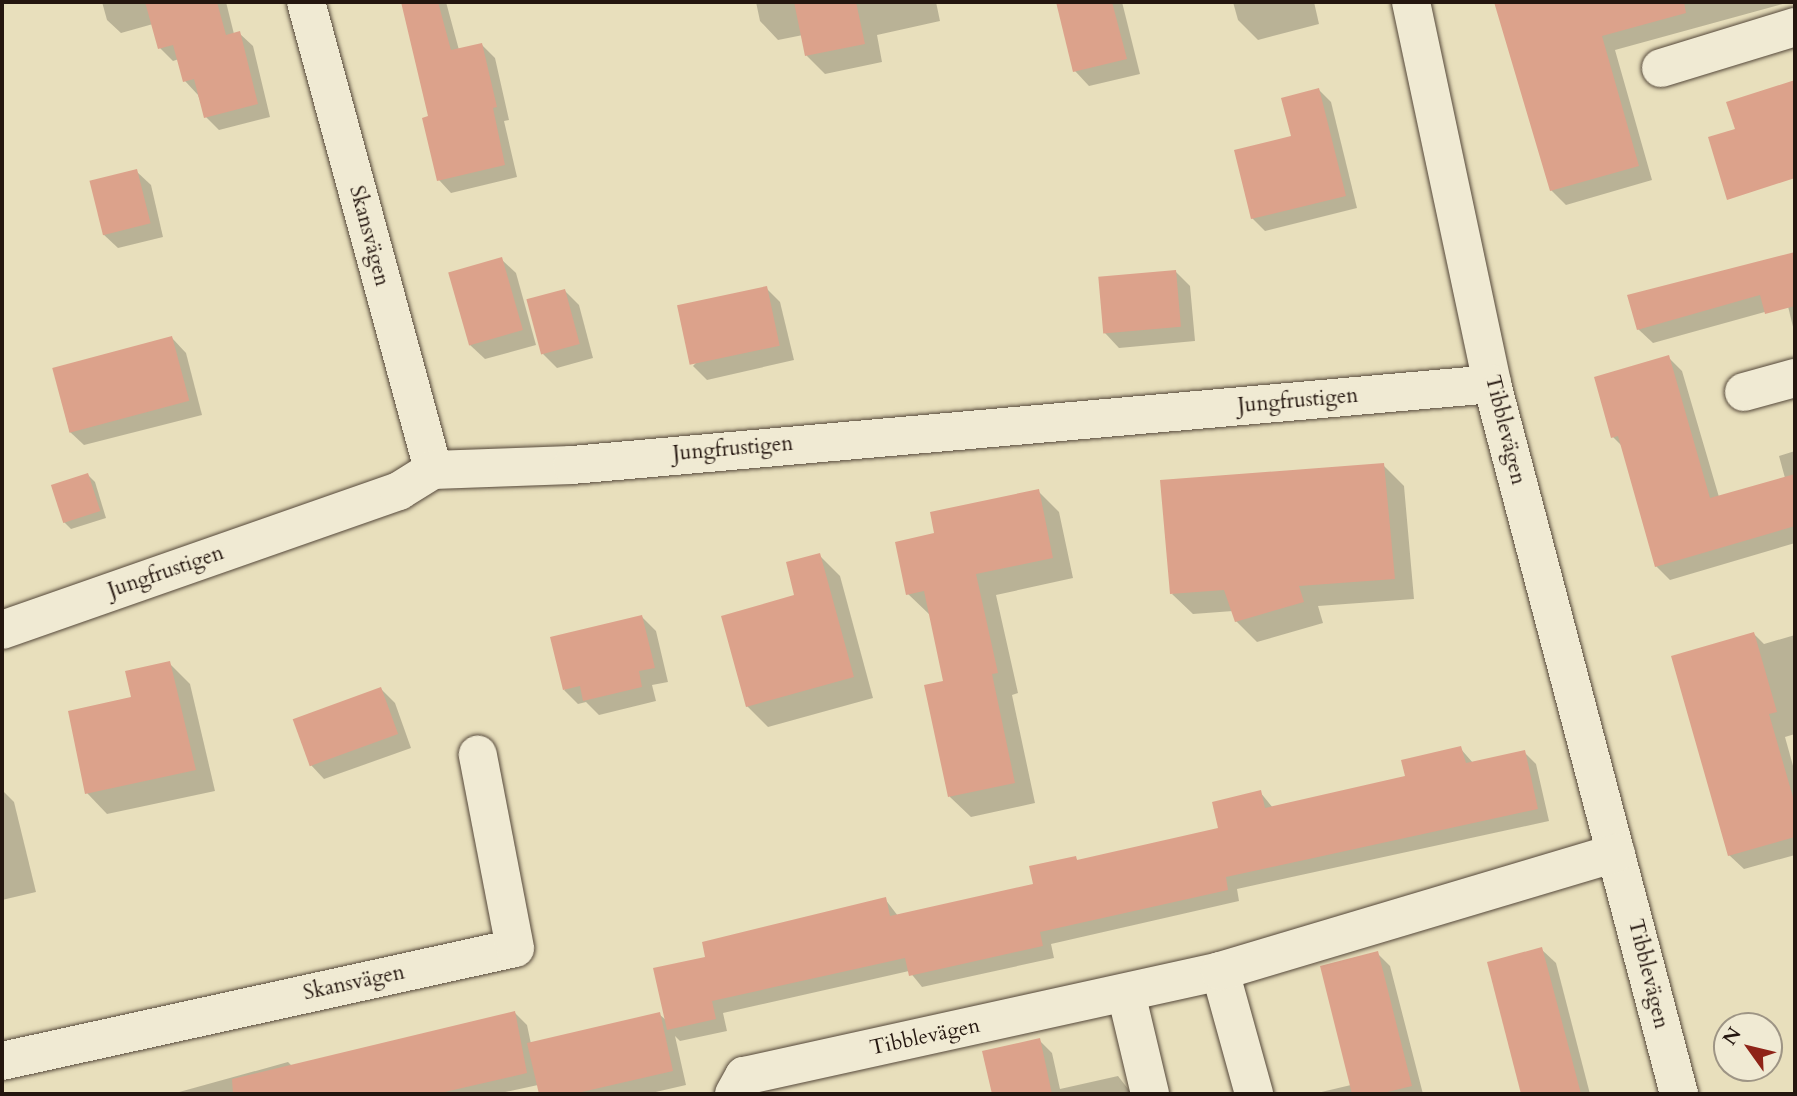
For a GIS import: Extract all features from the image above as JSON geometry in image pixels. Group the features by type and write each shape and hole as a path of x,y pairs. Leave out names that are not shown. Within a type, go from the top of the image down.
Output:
{"street":[{"name":"Skansvägen","path":"306,2 433,470"},
{"name":"Tibblevägen","path":"1411,2 1492,384 1679,1094"},
{"path":"1661,68 1795,27"},
{"path":"1744,392 1795,379"},
{"name":"Jungfrustigen","path":"2,630 399,491 433,470 572,465 1492,384"},
{"name":"Skansvägen","path":"2,1060 515,948 478,755"},
{"name":"Tibblevägen","path":"734,1094 744,1076 1220,971 1616,853"},
{"path":"1220,971 1254,1094"},
{"path":"1126,993 1150,1094"}],"building":[{"path":"145,2 217,2 226,35 240,31 258,104 204,118 194,79 183,82 173,45 158,49"},
{"path":"401,2 438,2 451,50 482,43 497,107 493,108 505,165 437,181 422,118 428,116"},
{"path":"794,2 856,2 865,44 805,56"},
{"path":"1056,2 1112,2 1127,59 1073,72"},
{"path":"1494,2 1684,2 1686,13 1602,36 1639,166 1550,191"},
{"path":"1795,80 1795,178 1727,200 1708,137 1735,129 1726,102"},
{"path":"1319,88 1346,196 1251,219 1234,150 1291,136 1281,98"},
{"path":"137,169 151,223 103,235 89,181"},
{"path":"1795,252 1795,306 1765,314 1760,295 1637,330 1627,295"},
{"path":"502,257 523,330 469,345 448,272"},
{"path":"1176,270 1181,327 1103,334 1098,277"},
{"path":"767,286 780,346 690,365 677,305"},
{"path":"565,289 580,344 541,354 526,299"},
{"path":"172,336 189,401 70,433 52,368"},
{"path":"1669,355 1710,498 1795,474 1795,526 1655,567 1618,436 1611,438 1594,377"},
{"path":"1384,463 1395,579 1299,586 1304,602 1235,622 1224,590 1170,594 1160,480"},
{"path":"88,473 100,511 63,523 51,485"},
{"path":"1039,489 1053,558 976,574 998,673 992,674 1015,783 948,797 924,685 943,681 924,591 906,595 895,542 934,533 930,512"},
{"path":"820,553 854,677 746,707 721,616 794,595 786,562"},
{"path":"642,615 655,668 639,671 642,687 583,701 580,686 563,690 550,637"},
{"path":"1754,632 1777,712 1769,714 1795,804 1795,837 1728,856 1671,656"},
{"path":"170,661 196,770 85,794 68,711 131,697 125,671"},
{"path":"381,687 398,734 310,766 293,719"},
{"path":"1461,746 1466,763 1525,750 1538,809 1226,877 1228,890 1040,932 1043,946 909,976 905,958 712,1001 716,1019 667,1030 653,968 705,957 702,942 886,897 890,916 1033,884 1029,866 1076,856 1077,860 1218,828 1212,802 1261,790 1265,808 1405,776 1401,760"},
{"path":"1542,947 1581,1094 1521,1094 1487,962"},
{"path":"1378,951 1412,1086 1379,1094 1352,1094 1320,966"},
{"path":"515,1011 527,1073 436,1094 233,1094 232,1079"},
{"path":"660,1012 673,1071 573,1094 539,1094 527,1043"},
{"path":"1040,1038 1052,1094 992,1094 982,1051"}]}
